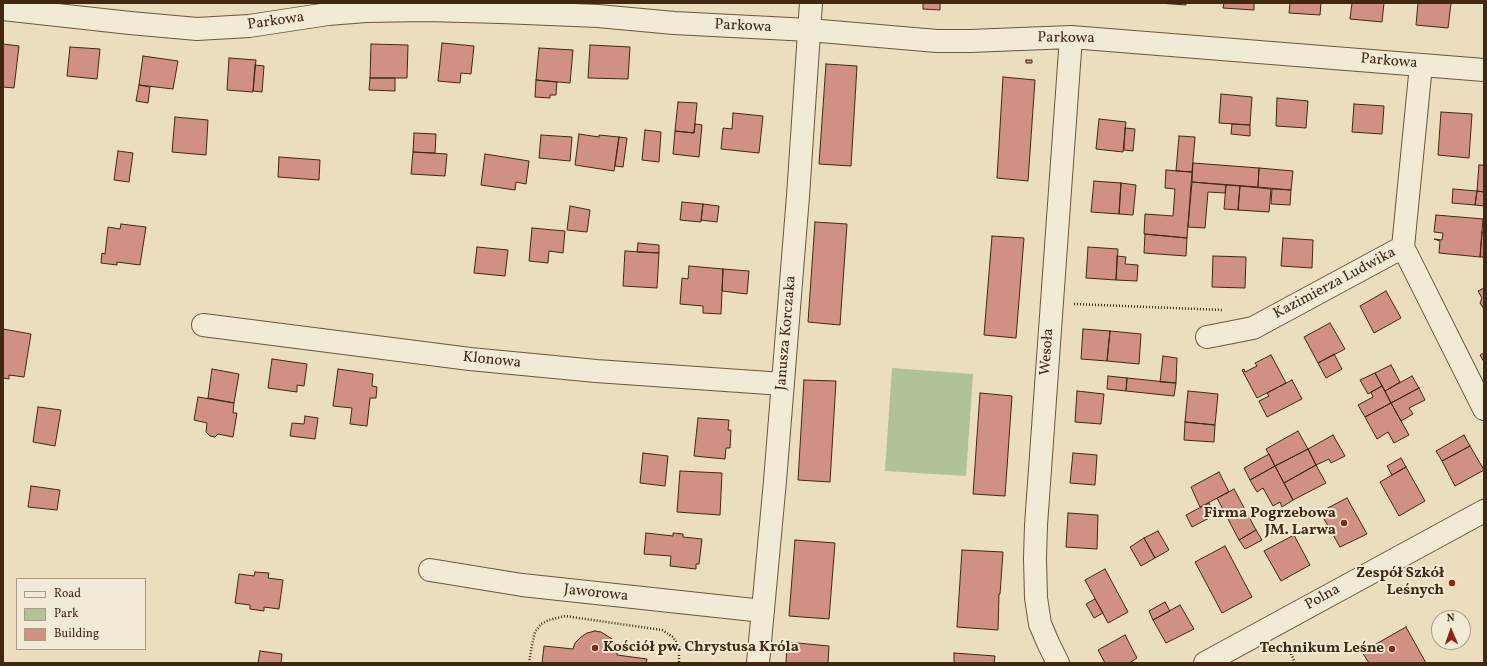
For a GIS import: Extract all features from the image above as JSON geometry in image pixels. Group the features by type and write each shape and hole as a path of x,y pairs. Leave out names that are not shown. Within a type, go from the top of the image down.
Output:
{"street":[{"name":"Janusza Korczaka","path":"758,663 799,188 811,3"},
{"name":"Parkowa","path":"3,9 197,29 249,26 351,12 426,10 583,15 674,23 809,30 953,42 1071,37 1484,70"},
{"name":"Wesoła","path":"1058,663 1048,645 1040,624 1036,598 1035,558 1051,303 1071,37"},
{"name":"Kazimierza Ludwika","path":"1207,337 1253,328 1403,247 1421,65"},
{"path":"1403,247 1484,409"},
{"name":"Klonowa","path":"203,325 470,359 596,371 783,384"},
{"name":"Polna","path":"1204,663 1484,511"},
{"name":"Jaworowa","path":"430,570 522,585 763,612"}],"path":[{"path":"1051,303 1231,310"},
{"path":"530,663 535,632 541,624 549,620 565,616 662,630 673,638 679,646 679,663"},
{"path":"1290,651 1296,663"}],"green space":[{"path":"892,368 973,374 966,476 885,471"}],"building":[{"path":"923,3 940,3 940,10 923,9"},
{"path":"1159,3 1186,3 1186,5"},
{"path":"1224,3 1254,3 1254,10 1223,8"},
{"path":"1290,3 1321,3 1320,15 1289,13"},
{"path":"1352,3 1384,3 1382,22 1350,19"},
{"path":"1418,3 1451,3 1448,28 1416,25"},
{"path":"442,43 474,46 471,74 461,73 460,83 438,81"},
{"path":"3,44 19,46 14,88 3,87"},
{"path":"371,44 408,45 407,78 370,78"},
{"path":"590,45 630,47 628,79 588,78"},
{"path":"70,47 100,49 97,79 67,76"},
{"path":"539,48 573,50 570,83 536,80"},
{"path":"143,56 178,61 173,89 139,85"},
{"path":"229,58 256,60 253,92 227,90"},
{"path":"1026,60 1032,60 1032,63 1026,63"},
{"path":"826,64 857,66 851,166 819,164"},
{"path":"255,65 264,66 262,92 253,91"},
{"path":"1003,77 1035,80 1028,181 997,178"},
{"path":"370,78 395,78 395,91 369,90"},
{"path":"536,80 557,82 556,95 550,95 550,98 535,97"},
{"path":"139,85 150,87 148,103 136,101"},
{"path":"1221,94 1252,97 1250,125 1219,123"},
{"path":"1277,98 1308,101 1306,128 1276,126"},
{"path":"678,102 697,103 694,133 675,131"},
{"path":"1354,104 1384,106 1382,134 1352,132"},
{"path":"1441,112 1472,114 1469,158 1438,155"},
{"path":"733,113 763,116 759,153 721,149 723,128 732,129"},
{"path":"175,117 208,120 206,155 172,152"},
{"path":"1099,119 1126,122 1123,152 1096,149"},
{"path":"695,124 702,125 699,157 673,154 675,131 694,133"},
{"path":"1232,124 1250,125 1250,136 1231,134"},
{"path":"1125,128 1135,129 1133,151 1124,150"},
{"path":"645,130 661,132 659,162 642,160"},
{"path":"414,133 436,134 435,153 413,152"},
{"path":"579,134 599,137 599,135 619,137 614,171 575,165"},
{"path":"541,135 572,137 570,161 539,158"},
{"path":"1179,136 1195,137 1192,172 1176,171"},
{"path":"619,137 627,138 623,167 615,166"},
{"path":"118,151 133,153 129,182 114,180"},
{"path":"413,152 447,154 445,176 411,174"},
{"path":"485,154 529,161 526,184 516,182 515,190 481,185"},
{"path":"279,157 320,160 319,180 278,177"},
{"path":"1193,163 1259,168 1258,187 1192,182"},
{"path":"1479,165 1484,165 1484,192 1477,191"},
{"path":"1259,168 1293,171 1291,190 1258,187"},
{"path":"1166,170 1192,172 1187,238 1144,234 1145,214 1173,216 1175,189 1165,188"},
{"path":"1094,181 1121,183 1119,214 1091,212"},
{"path":"1192,182 1226,185 1225,193 1208,192 1205,228 1188,227"},
{"path":"1121,183 1136,185 1133,215 1119,214"},
{"path":"1226,185 1240,186 1238,210 1224,209"},
{"path":"1240,186 1271,189 1269,212 1238,210"},
{"path":"1272,189 1291,190 1290,205 1271,204"},
{"path":"1453,189 1477,191 1475,205 1452,203"},
{"path":"1477,191 1484,192 1484,206 1475,205"},
{"path":"682,202 703,204 701,222 680,220"},
{"path":"703,204 719,206 717,222 701,220"},
{"path":"570,206 590,210 587,232 567,230"},
{"path":"1436,215 1483,219 1480,257 1439,253 1440,241 1434,239 1442,240 1443,233 1434,232"},
{"path":"815,222 847,224 840,325 808,322"},
{"path":"121,224 146,227 140,265 117,262 117,265 101,263 102,253 105,254 108,227 120,229"},
{"path":"532,228 565,231 563,253 549,251 548,263 529,261"},
{"path":"1482,232 1484,233 1484,257 1480,257"},
{"path":"1145,234 1187,238 1186,256 1144,253"},
{"path":"992,236 1024,238 1016,338 984,335"},
{"path":"1283,238 1313,240 1312,268 1281,266"},
{"path":"638,243 659,245 659,253 637,252"},
{"path":"477,247 508,250 505,276 474,273"},
{"path":"1088,247 1118,249 1116,280 1086,278"},
{"path":"625,251 659,253 657,288 623,286"},
{"path":"1117,256 1126,257 1125,264 1138,265 1137,281 1116,280"},
{"path":"1213,256 1246,257 1245,288 1212,287"},
{"path":"689,266 723,269 721,314 703,313 703,306 680,304 682,278 688,279"},
{"path":"723,269 749,271 747,294 722,291"},
{"path":"1484,288 1484,309 1480,303 1482,298 1478,291"},
{"path":"1386,291 1401,318 1374,333 1360,306"},
{"path":"1330,323 1345,349 1318,363 1304,337"},
{"path":"3,329 31,334 24,377 9,375 9,379 3,378"},
{"path":"1083,329 1110,331 1107,361 1081,359"},
{"path":"1110,331 1141,334 1139,364 1107,361"},
{"path":"1484,353 1484,362 1480,355"},
{"path":"1334,354 1342,369 1326,378 1318,363"},
{"path":"1271,355 1286,383 1257,398 1242,370 1244,369 1245,372 1257,366 1255,363"},
{"path":"1163,356 1177,358 1176,383 1160,382"},
{"path":"272,359 307,364 304,386 297,385 297,392 268,388"},
{"path":"1391,365 1400,382 1385,391 1375,373"},
{"path":"212,369 239,374 234,403 208,398"},
{"path":"338,369 373,374 372,386 377,387 376,398 370,398 367,426 350,424 352,408 333,406"},
{"path":"1375,373 1382,386 1368,394 1360,380"},
{"path":"1108,376 1127,378 1126,391 1107,389"},
{"path":"1412,376 1419,388 1391,403 1385,391"},
{"path":"1127,378 1176,383 1174,396 1126,391"},
{"path":"804,380 836,381 830,482 798,480"},
{"path":"1292,380 1302,399 1267,417 1259,401 1269,396 1267,393"},
{"path":"1382,386 1391,403 1365,417 1358,405 1373,397 1371,392"},
{"path":"1419,388 1425,400 1409,408 1413,414 1401,421 1391,403"},
{"path":"1077,391 1104,394 1101,424 1075,422"},
{"path":"1188,391 1218,394 1215,425 1185,422"},
{"path":"980,393 1012,396 1005,496 973,494"},
{"path":"198,397 234,403 233,413 237,413 233,437 218,434 215,437 210,436 206,432 207,423 194,420"},
{"path":"1391,403 1409,435 1394,443 1388,432 1377,439 1365,417"},
{"path":"38,407 61,410 55,446 33,442"},
{"path":"305,416 318,418 315,439 290,436 292,423 304,424"},
{"path":"698,418 729,420 728,430 731,430 730,448 726,448 725,459 694,456"},
{"path":"1185,422 1215,425 1214,442 1184,440"},
{"path":"1298,431 1308,449 1275,466 1266,449"},
{"path":"1333,435 1345,456 1331,463 1329,459 1316,465 1308,449"},
{"path":"1464,435 1470,446 1442,461 1436,451"},
{"path":"1470,446 1484,470 1455,486 1442,461"},
{"path":"1308,449 1316,465 1284,483 1275,466"},
{"path":"643,453 668,456 665,486 640,483"},
{"path":"1073,453 1097,455 1095,485 1070,483"},
{"path":"1269,454 1275,466 1250,480 1244,468"},
{"path":"1401,458 1406,467 1392,475 1387,466"},
{"path":"1316,465 1326,483 1293,500 1284,483"},
{"path":"1275,466 1293,500 1282,507 1280,502 1273,506 1263,488 1257,492 1250,480"},
{"path":"1406,467 1425,501 1399,516 1380,482"},
{"path":"680,471 722,473 720,515 677,512"},
{"path":"1219,472 1229,492 1200,507 1191,487"},
{"path":"31,486 60,490 57,510 28,507"},
{"path":"1234,489 1256,530 1239,540 1217,498"},
{"name":"Firma Pogrzebowa JM. Larwa","path":"1347,498 1367,534 1340,547 1320,512"},
{"path":"1209,503 1215,515 1192,527 1186,515"},
{"path":"1068,513 1098,515 1097,549 1066,547"},
{"path":"1256,530 1262,540 1245,549 1239,540"},
{"path":"1158,531 1169,550 1155,558 1144,538"},
{"path":"646,533 673,536 673,533 683,534 683,537 702,539 699,564 696,564 696,569 670,566 671,556 644,554"},
{"path":"1294,535 1310,565 1281,581 1264,551"},
{"path":"1144,538 1155,558 1141,566 1130,547"},
{"path":"795,540 835,543 829,619 789,616"},
{"path":"1225,546 1252,597 1222,613 1195,562"},
{"path":"962,550 1003,552 999,594 998,630 957,627"},
{"path":"1105,569 1128,612 1108,623 1085,580"},
{"path":"255,572 269,573 268,578 283,580 279,609 264,607 264,611 250,609 250,605 235,603 239,574 254,576"},
{"path":"1095,599 1103,613 1094,618 1086,604"},
{"path":"1165,602 1170,611 1153,620 1149,611"},
{"path":"1180,605 1194,629 1166,643 1153,620"},
{"path":"1406,627 1426,663 1369,663 1362,652"},
{"name":"Kościół pw. Chrystusa Króla","path":"595,631 601,632 612,639 617,646 617,655 647,659 646,663 542,663 544,646 573,649 575,643 581,637 587,633"},
{"path":"1125,635 1137,658 1129,663 1105,663 1098,650"},
{"path":"787,642 829,646 828,663 786,663"},
{"path":"260,651 282,654 281,663 258,663"},
{"path":"954,653 995,656 994,663 954,663"}],"place":[{"name":"Firma Pogrzebowa JM. Larwa","path":"1344,523"},
{"name":"Zespół Szkół Leśnych","path":"1452,583"},
{"name":"Kościół pw. Chrystusa Króla","path":"595,648"},
{"name":"Technikum Leśne","path":"1392,649"}]}
